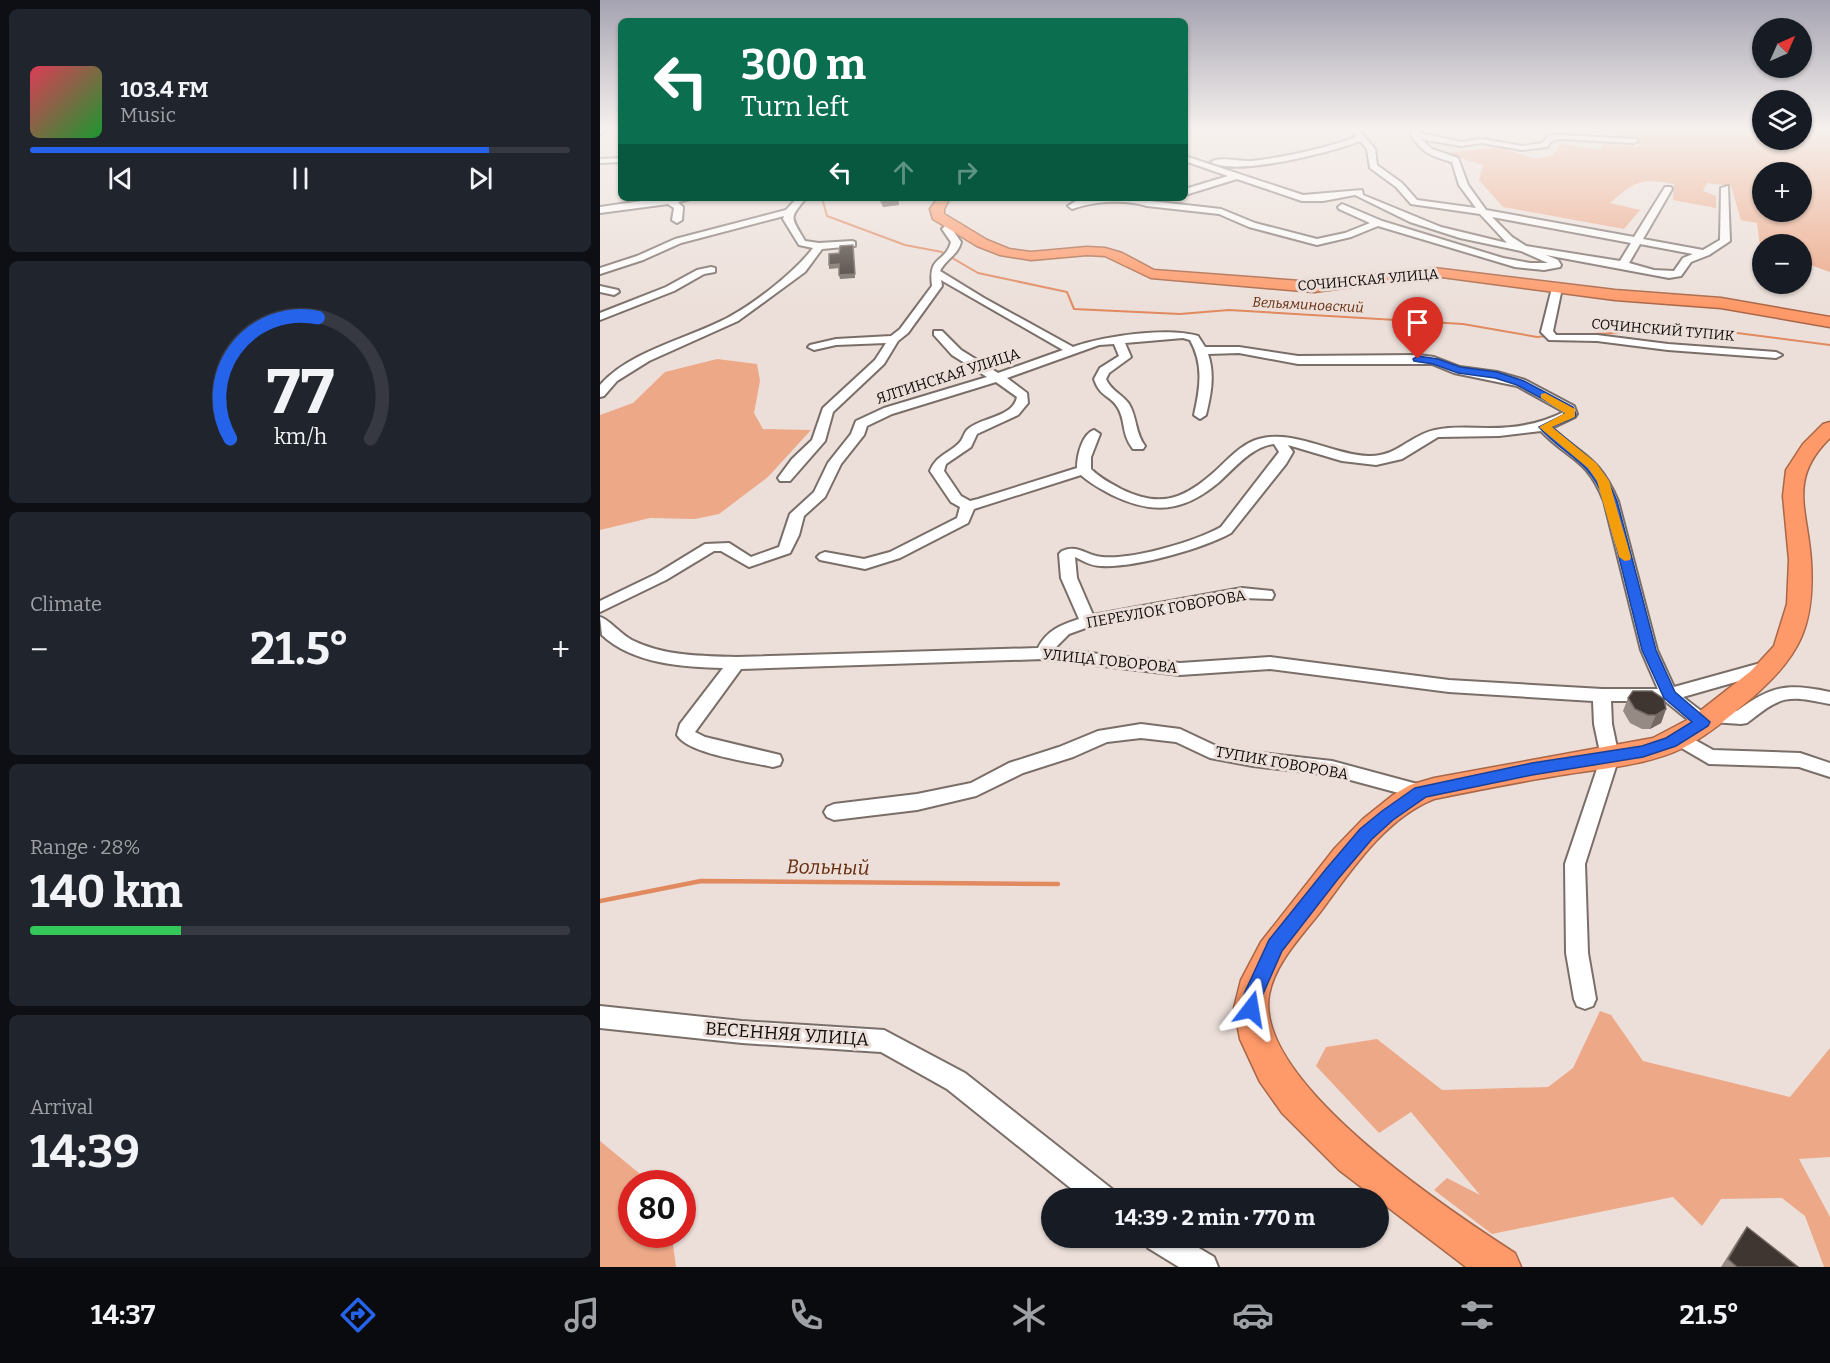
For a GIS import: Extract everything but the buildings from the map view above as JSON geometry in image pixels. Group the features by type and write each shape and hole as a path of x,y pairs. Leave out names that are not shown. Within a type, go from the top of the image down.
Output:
{"highway":[{"path":"942,201 937,209 938,216 951,225"},
{"name":"СОЧИНСКАЯ УЛИЦА","path":"951,225 1003,252 1030,256 1107,252 1119,256 1145,272 1171,276 1314,287 1434,272 1557,288 1721,303 1830,322"},
{"path":"1502,1267 1386,1185 1330,1136 1273,1073 1256,1034 1251,1009 1253,994 1276,946 1332,874 1373,828 1421,792 1532,769 1606,769 1698,725 1743,691 1768,667 1785,648 1796,621 1801,565 1792,497 1794,479 1800,459 1830,428"}],"street":[{"path":"1272,188 1302,198 1323,198 1362,188"},
{"path":"1342,207 1378,224 1500,260 1548,268 1556,265 1554,261 1519,248 1413,220 1359,196 1362,188"},
{"path":"1402,188 1414,202 1482,212 1706,253"},
{"path":"1466,188 1482,212 1507,240 1519,248 1623,264 1656,273 1677,274 1687,260 1706,253 1725,241 1725,188"},
{"path":"1623,264 1668,189"},
{"path":"600,210 657,201"},
{"path":"672,201 679,207 676,220"},
{"path":"799,201 789,213 788,219 802,243 819,246 852,244"},
{"path":"1072,206 1079,202 1110,201"},
{"path":"1142,201 1221,212 1252,225 1317,242 1348,235 1378,224"},
{"path":"600,271 640,258 678,241 789,213"},
{"path":"785,478 818,441 827,411 880,362 894,339 903,331 937,286 935,272 939,263 949,256 957,242 947,229 951,225"},
{"path":"602,391 613,378 645,359 734,319 801,270 819,246"},
{"path":"600,317 650,298 693,276 711,270"},
{"path":"935,272 980,300 1073,351"},
{"name":"СОЧИНСКИЙ ТУПИК","path":"1557,288 1548,333 1558,339 1597,338 1668,347 1776,355"},
{"path":"600,289 614,292"},
{"path":"938,333 958,354 1012,386 1023,396 1022,404 1014,412 972,432 966,444 940,462 937,471 956,500 968,506 995,500 1084,470"},
{"name":"ЯЛТИНСКАЯ УЛИЦА","path":"600,607 661,577 710,547 724,546 749,562 784,550 792,535 797,514 819,494 835,463 857,435 861,424 888,411 996,378 1097,342 1183,335 1194,338 1203,351"},
{"path":"814,347 836,342 894,339"},
{"path":"1117,339 1125,357 1104,371 1100,379 1104,390 1120,398 1127,411 1133,441 1138,446"},
{"path":"1094,434 1084,458 1084,470 1096,482 1134,501 1161,506 1173,505 1200,491 1248,449 1261,442 1295,441 1327,454 1382,461 1399,457 1421,440 1434,435 1449,432 1501,432 1544,427 1571,414 1570,409 1521,383 1497,375 1458,370 1434,361 1418,359 1298,360 1239,350 1203,351 1207,370 1200,415"},
{"path":"1544,427 1592,466 1603,481 1611,501 1649,650 1669,695 1698,725 1709,757 1800,760 1830,770"},
{"path":"1089,621 1069,578 1067,554 1076,552 1098,562 1141,558 1218,535 1226,530 1281,461 1286,452 1278,441"},
{"path":"825,557 865,564 895,555 963,520 968,506"},
{"name":"ПЕРЕУЛОК ГОВОРОВА","path":"1043,653 1050,640 1063,630 1089,621 1242,593 1266,595"},
{"name":"УЛИЦА ГОВОРОВА","path":"600,622 613,637 646,652 692,661 736,663 1043,653 1180,669 1270,663 1449,686 1602,696 1669,695 1768,667"},
{"path":"736,663 686,729 686,735 700,743 773,760"},
{"path":"1698,725 1741,718 1767,697 1792,690 1830,698"},
{"path":"1585,999 1577,953 1575,864 1606,769 1602,696"},
{"name":"ТУПИК ГОВОРОВА","path":"834,812 917,802 976,789 1016,768 1066,752 1104,736 1141,731 1179,736 1210,751 1253,759 1332,768 1421,792"},
{"name":"ВЕСЕННЯЯ УЛИЦА","path":"600,1017 742,1032 884,1041 956,1081 1091,1188"},
{"path":"1174,1248 1204,1267"}],"shaded area":[{"path":"1486,188 1629,188 1610,203 1640,210 1624,229 1503,207"},
{"path":"1674,188 1704,188 1703,191 1716,196 1716,208 1673,200"},
{"path":"1732,188 1752,188 1752,222 1812,222 1812,188 1830,188 1830,272 1812,266 1812,234 1758,234 1757,223 1741,220"},
{"path":"717,359 757,364 760,381 754,413 763,429 811,430 768,477 719,514 695,519 650,518 600,530 600,415 633,403 665,372"},
{"path":"1600,1011 1611,1015 1643,1061 1790,1097 1830,1048 1830,1157 1799,1159 1830,1217 1830,1267 1824,1267 1805,1216 1782,1198 1721,1199 1702,1226 1673,1197 1492,1234 1434,1190 1447,1178 1480,1195 1411,1112 1379,1133 1316,1066 1326,1047 1377,1039 1442,1090 1548,1087 1573,1068"},
{"path":"600,1141 635,1170 618,1170 618,1248 674,1248 676,1267 600,1267"}],"waterway":[{"name":"Вельяминовский","path":"823,201 827,216 905,245 942,252 978,273 1067,292 1074,309 1180,314 1229,310 1463,324 1537,337 1548,336"},
{"name":"Вельяминовский","path":"1571,335 1706,329 1830,345"},
{"name":"Вольный","path":"600,901 701,881 1058,884"}],"slow traffic":[{"path":"1545,396 1570,409 1571,414 1567,417 1544,427 1592,466 1603,481 1611,501 1625,557"}],"route":[{"path":"1251,1009 1253,994 1276,946 1332,874 1366,834 1387,815 1421,792 1532,769 1643,751 1671,742 1703,722 1669,695 1649,650 1611,501 1603,481 1592,466 1544,427 1567,417 1571,414 1570,409 1521,383 1497,375 1458,370 1434,361 1418,359"}]}
